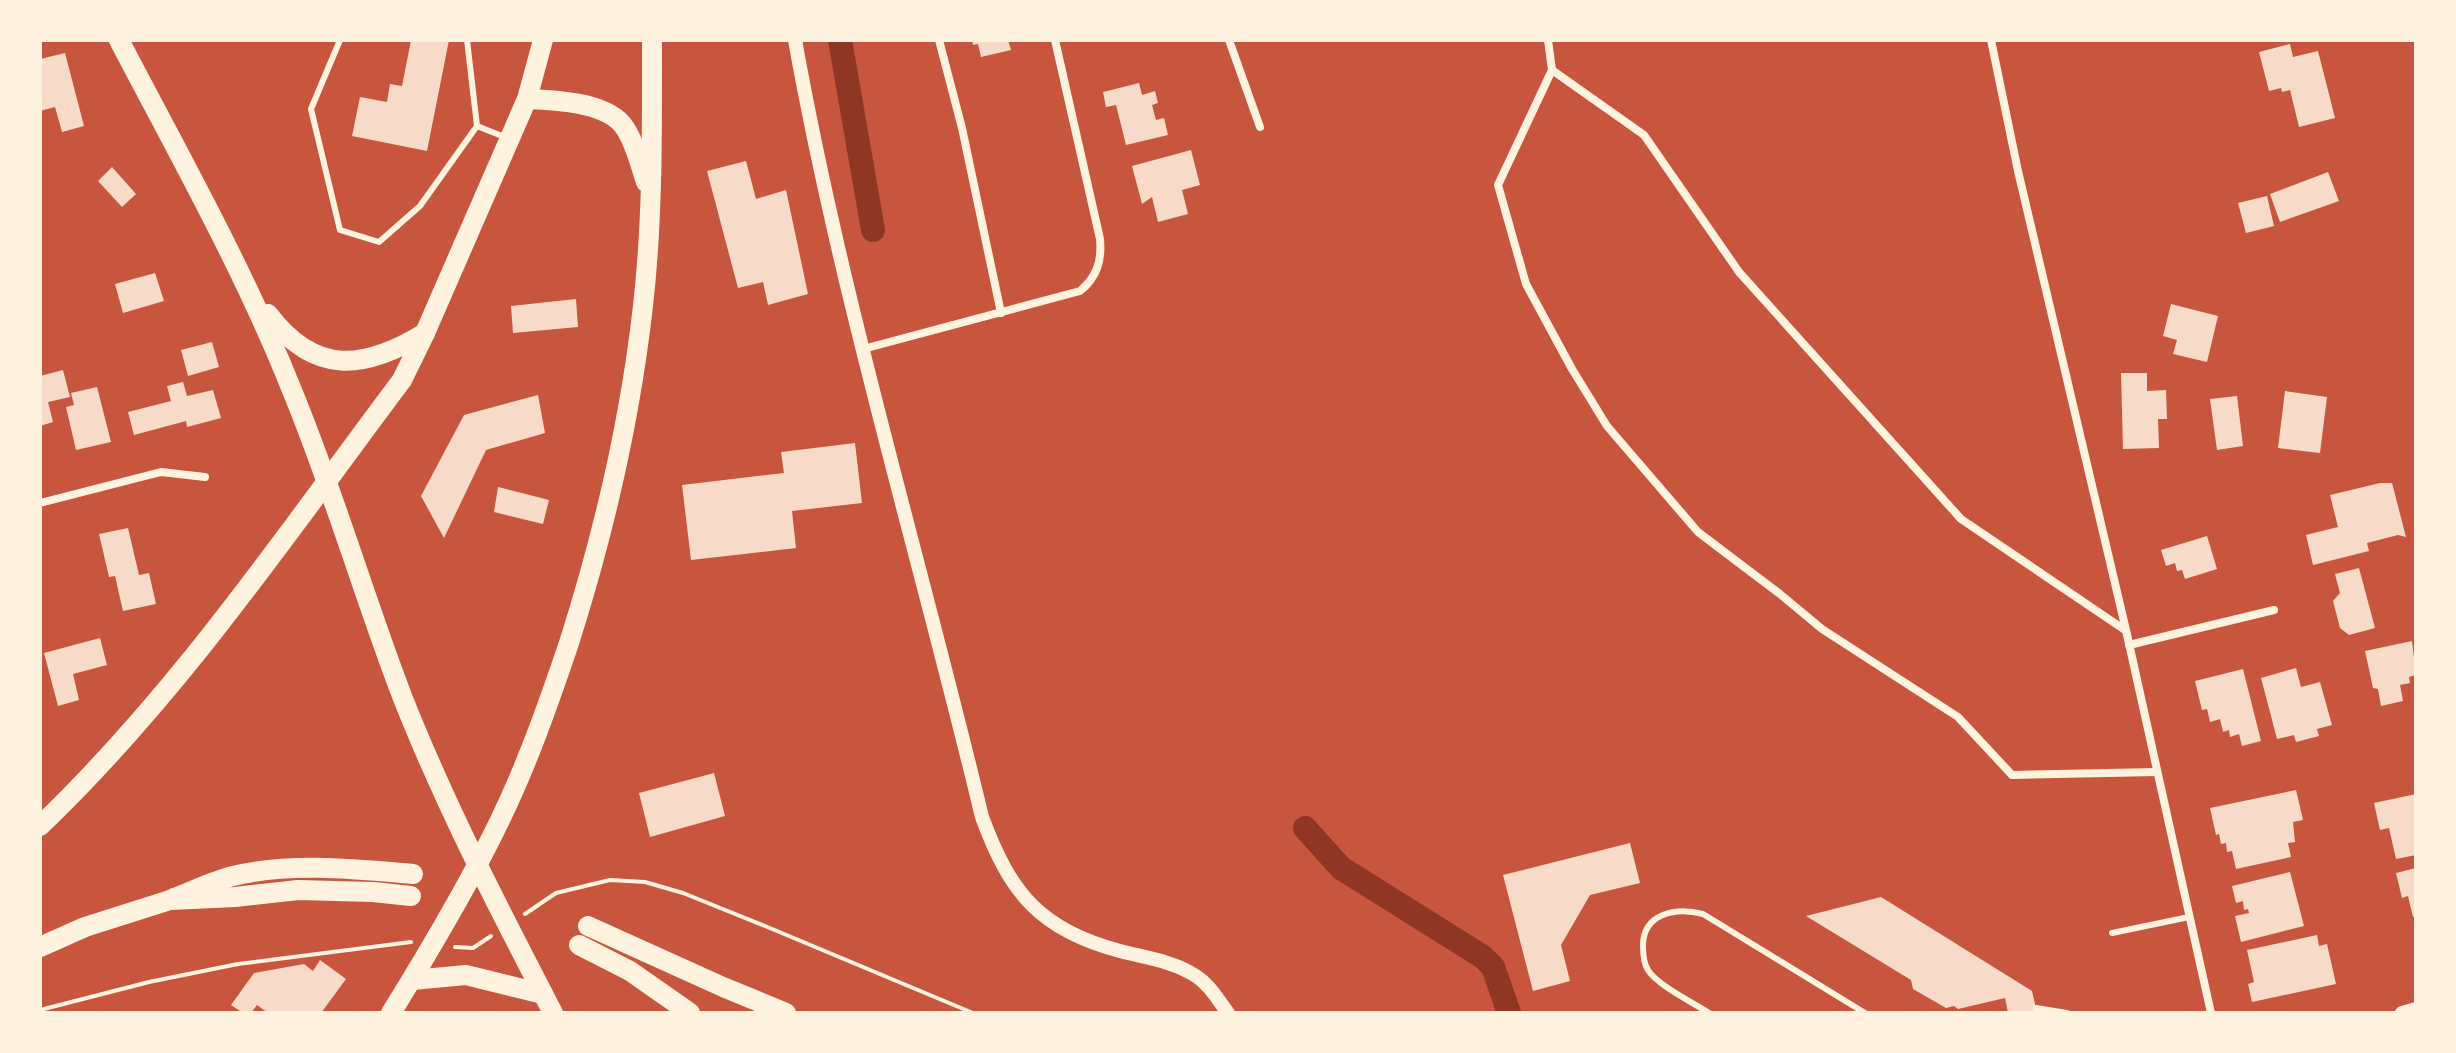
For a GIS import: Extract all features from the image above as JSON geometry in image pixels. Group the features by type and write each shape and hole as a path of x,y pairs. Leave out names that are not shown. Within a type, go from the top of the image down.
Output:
{"main road":[{"path":"119,40 230,250 291,387 401,693 443,795 553,1013"},
{"path":"40,826 76,792 201,650 402,380 527,99 543,40"},
{"path":"391,1013 502,817 550,701 597,550 631,392 644,305 651,193 652,40"},
{"path":"527,99 562,101 604,111 622,124 651,193"},
{"path":"243,281 283,334 305,349 337,361 358,362 378,357 425,333"},
{"path":"40,947 85,927 232,876 333,869 413,874"},
{"path":"170,900 298,890 411,896"},
{"path":"588,926 786,1013"},
{"path":"579,945 630,971 690,1013"},
{"path":"412,980 466,975 543,994"}],"street":[{"path":"795,40 815,154 863,349 982,817 995,852 1016,888 1047,920 1075,937 1165,961 1196,976 1212,990 1225,1011"},
{"path":"939,40 962,128 1001,313"},
{"path":"863,349 1080,291 1097,272 1102,255 1055,40"},
{"path":"1229,40 1260,127"},
{"path":"1548,40 1552,70 1498,185 1526,284 1572,369 1617,438 1698,532 1822,629 1958,717 2012,775 2157,772"},
{"path":"1991,40 2018,171 2126,630 2211,1013"},
{"path":"1552,70 1644,135 1739,272 1961,519 2126,630"},
{"path":"40,503 161,472 205,477"},
{"path":"2129,645 2274,610"},
{"path":"2402,1013 2416,1009"}],"lane":[{"path":"340,40 311,109 340,230 379,242 420,206 477,126 467,40"},
{"path":"477,126 510,139"},
{"path":"1709,1013 1649,972 1644,957 1645,932 1651,922 1661,915 1675,911 1703,914 1865,1013"},
{"path":"2112,933 2189,917"},
{"path":"2036,1008 2067,1013"}],"building":[{"path":"411,40 449,40 427,151 352,136 360,97 387,102 390,84 402,86"},
{"path":"972,40 1008,40 1011,50 981,57 978,44 973,45"},
{"path":"2290,44 2293,57 2318,51 2335,118 2299,127 2290,90 2282,92 2281,88 2269,91 2259,52"},
{"path":"65,53 84,126 62,132 55,107 40,111 40,59"},
{"path":"1139,83 1142,95 1155,91 1158,103 1152,105 1156,120 1164,118 1168,135 1126,145 1116,105 1106,107 1103,92"},
{"path":"1191,150 1200,185 1182,190 1188,214 1158,222 1152,197 1142,204 1132,166"},
{"path":"746,161 756,199 786,190 808,294 768,305 763,282 738,288 707,171"},
{"path":"112,167 136,194 122,207 98,181"},
{"path":"2328,172 2339,201 2280,222 2270,194"},
{"path":"2267,196 2274,226 2246,233 2238,203"},
{"path":"155,273 164,301 123,313 115,284"},
{"path":"576,299 578,327 513,333 511,306"},
{"path":"2171,304 2218,316 2207,362 2173,354 2177,340 2163,336"},
{"path":"212,342 219,367 188,376 181,350"},
{"path":"63,370 70,397 48,402 53,422 40,426 40,376"},
{"path":"2121,373 2147,373 2147,391 2166,390 2167,419 2158,419 2159,448 2123,449"},
{"path":"183,382 187,396 213,390 221,418 187,427 186,421 134,435 128,412 171,401 167,386"},
{"path":"97,387 111,442 76,450 66,407 74,405 71,393"},
{"path":"2285,391 2327,397 2320,453 2278,448"},
{"path":"538,395 545,433 486,450 444,538 421,496 464,415"},
{"path":"2237,396 2243,446 2217,450 2210,399"},
{"path":"855,443 862,503 792,511 796,548 691,560 682,485 784,473 781,452"},
{"path":"2392,483 2406,537 2398,535 2367,543 2369,551 2313,565 2306,535 2338,527 2330,495"},
{"path":"498,487 549,500 543,524 494,512"},
{"path":"128,528 139,575 149,573 156,604 123,611 115,576 109,577 99,534"},
{"path":"2207,536 2217,569 2185,579 2182,570 2177,571 2175,563 2166,566 2161,550"},
{"path":"2359,568 2375,628 2349,635 2340,628 2333,601 2340,593 2335,574"},
{"path":"100,638 107,665 73,674 79,700 58,706 44,653"},
{"path":"2412,641 2416,675 2409,677 2410,683 2400,685 2403,701 2381,706 2378,689 2373,688 2365,651"},
{"path":"2296,668 2301,687 2320,682 2332,725 2317,729 2319,736 2296,742 2294,735 2277,739 2261,678"},
{"path":"2243,669 2261,741 2242,746 2239,734 2230,737 2229,730 2223,732 2220,719 2210,722 2207,709 2202,710 2195,681"},
{"path":"714,773 725,816 650,837 639,793"},
{"path":"2296,790 2303,820 2293,822 2295,842 2288,843 2291,857 2236,869 2232,851 2227,852 2226,843 2221,844 2219,834 2216,835 2210,808"},
{"path":"2416,794 2416,855 2396,859 2389,828 2380,830 2374,803"},
{"path":"1630,843 1640,883 1590,895 1561,945 1570,981 1533,991 1503,875"},
{"path":"2416,868 2416,916 2413,917 2408,896 2402,898 2396,873"},
{"path":"2290,872 2304,926 2241,942 2235,916 2249,913 2248,909 2244,910 2243,901 2236,903 2232,886"},
{"path":"1881,897 2032,991 2037,1013 2008,1013 2005,998 1958,1009 1954,1006 1946,1008 1913,989 1911,980 1806,916"},
{"path":"2317,935 2319,946 2327,944 2336,984 2252,1002 2248,984 2254,982 2247,950"},
{"path":"320,960 346,979 321,1013 268,1013 257,1005 251,1013 243,1013 231,1005 254,973 304,964 313,971"}],"waterway":[{"path":"840,40 873,230"},
{"path":"1305,828 1341,868 1483,957 1493,967 1509,1013"}]}
